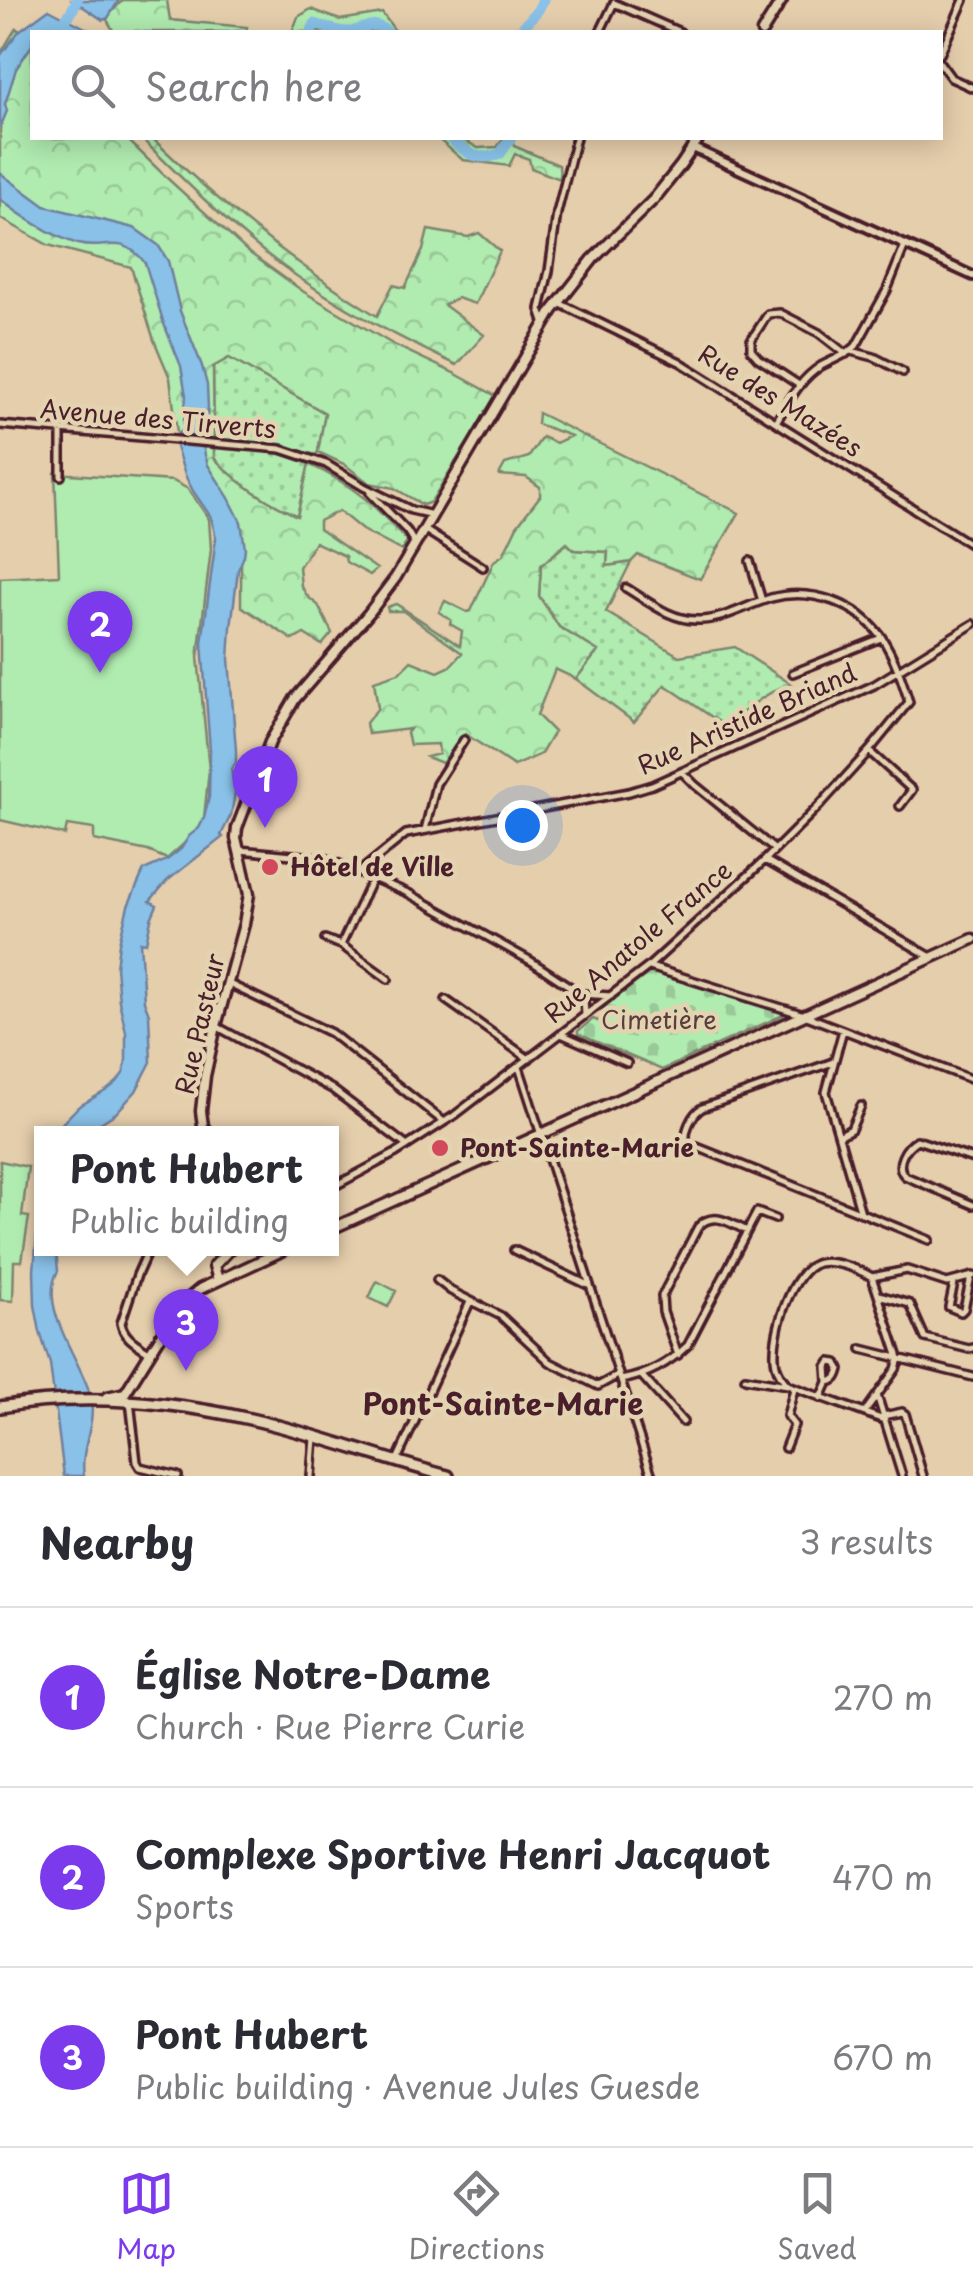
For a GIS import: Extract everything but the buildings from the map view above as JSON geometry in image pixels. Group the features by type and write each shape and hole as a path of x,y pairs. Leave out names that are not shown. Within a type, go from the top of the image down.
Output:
{"main road":[{"path":"763,30 782,0"},
{"path":"415,545 559,302 594,259 654,199 699,140"},
{"name":"Rue Pasteur","path":"203,1126 205,1076 249,894 236,838 243,812 268,748 295,699 369,613 415,545"},
{"path":"339,1225 973,939"},
{"path":"218,1280 214,1266 223,1256"},
{"path":"127,1397 150,1352 187,1300 200,1289 270,1256"},
{"path":"127,1397 141,1367"},
{"path":"0,1407 45,1400 127,1397 252,1420 448,1476"}],"street":[{"path":"943,47 964,0"},
{"path":"601,30 615,1 675,30"},
{"path":"943,68 950,78 973,88"},
{"path":"546,322 540,309 557,213 575,140"},
{"path":"693,148 973,276"},
{"path":"776,422 799,385 820,366 849,353 887,290 905,245"},
{"name":"Rue des Mazées","path":"559,302 680,362 973,546"},
{"path":"799,385 751,350 751,340 768,314 776,312 849,353 874,357 903,372"},
{"name":"Avenue des Tirverts","path":"0,425 282,449 326,464 411,510 433,515"},
{"path":"61,476 62,429"},
{"name":"Avenue des Tirverts","path":"364,487 407,530 415,545"},
{"path":"425,530 483,566"},
{"path":"750,561 762,601"},
{"path":"626,588 688,620 712,619 762,601 799,594 826,598 865,619 882,638 899,671"},
{"name":"Rue Aristide Briand","path":"358,872 401,836 629,792 682,772 874,686 972,626"},
{"path":"793,674 882,638"},
{"name":"Rue Anatole France","path":"339,1184 407,1146 519,1067 648,966 776,850 869,752 909,702 899,671"},
{"path":"425,830 436,784 464,740"},
{"path":"869,752 912,790 900,806"},
{"path":"682,772 776,850"},
{"path":"239,850 325,858 408,893 531,961 581,994 611,996"},
{"path":"765,860 932,958"},
{"path":"341,945 372,878"},
{"path":"325,939 341,945 388,979"},
{"path":"648,966 804,1015 973,1080"},
{"path":"228,984 331,1033 444,1122"},
{"path":"581,994 584,1017"},
{"path":"446,1000 529,1059"},
{"path":"216,1026 332,1089 407,1146"},
{"path":"843,1030 826,1092 861,1213"},
{"path":"561,1034 627,1063"},
{"path":"833,1062 702,1108 686,1132 687,1143 929,1240"},
{"path":"519,1067 652,1476"},
{"path":"839,1136 851,1130 860,1106"},
{"path":"973,1159 917,1140 910,1144 900,1166 905,1176 973,1205"},
{"path":"437,1280 501,1316 550,1362 598,1386 620,1377 642,1376 670,1361 688,1345 757,1212 775,1219"},
{"path":"678,1354 663,1312 662,1296 698,1227 703,1220 716,1218 748,1231"},
{"path":"514,1250 590,1286"},
{"path":"145,1256 121,1324 129,1338 150,1352"},
{"path":"785,1448 794,1425 787,1416 791,1387 776,1368 776,1343 783,1311 804,1272 825,1262 872,1277 907,1270 941,1281 972,1277 962,1312 949,1307 954,1282"},
{"path":"866,1412 896,1369 899,1358 872,1277"},
{"path":"879,1295 910,1304 925,1338 973,1348"},
{"path":"396,1463 471,1301"},
{"path":"862,1348 973,1377"},
{"path":"642,1376 683,1422"},
{"path":"745,1378 791,1387 884,1418 902,1412 923,1476"},
{"path":"821,1398 828,1382"},
{"path":"877,1396 902,1476"},
{"path":"127,1397 140,1467 178,1476"},
{"path":"311,1476 314,1438"}],"green space":[{"path":"123,0 167,0 170,20 247,27 113,30 106,18"},
{"path":"311,9 340,20 382,13 395,30 293,30 298,17"},
{"path":"16,28 30,42 30,140 128,140 247,251 304,292 394,345 496,396 431,502 423,505 394,488 369,483 344,464 318,452 325,413 229,358 213,367 214,458 233,476 297,516 309,464 362,497 407,541 402,551 362,530 339,511 319,521 319,529 377,569 370,575 346,562 345,556 315,542 299,567 301,586 318,605 332,633 322,645 304,634 293,640 241,606 241,531 177,432 170,378 131,267 48,245 0,218 0,54"},
{"path":"143,140 154,140 260,233 377,316 393,285 405,288 428,230 468,237 479,233 500,251 475,304 457,298 444,305 484,335 457,365 348,309 296,276 206,202"},
{"path":"439,140 464,140 478,148 497,147 502,140 512,140 514,146 559,165 560,179 531,168 529,159 515,154 509,166 463,160"},
{"path":"229,357 325,413 318,452 309,464 297,516 253,491 214,458 213,367"},
{"path":"538,413 739,513 700,579 638,555 631,562 607,566 608,552 574,550 567,543 541,565 539,596 559,627 598,651 576,679 555,669 537,715 554,732 541,754 514,766 465,734 442,763 427,757 439,754 438,744 410,745 410,729 368,734 366,723 378,708 374,681 399,673 411,661 438,672 462,653 403,611 388,611 387,607 396,604 460,646 462,631 439,612 445,601 471,611 494,561 503,555 517,526 540,496 540,487 526,477 499,475 505,464 529,457 542,437 556,443 571,436 537,424"},
{"path":"55,473 173,481 188,489 209,519 211,549 198,657 209,770 204,818 198,831 167,859 94,840 94,829 67,825 65,835 0,820 0,578 59,575"},
{"path":"567,543 574,550 608,552 607,566 631,562 606,612 679,656 735,647 791,684 765,696 725,726 665,685 634,722 576,679 598,651 559,627 539,596 541,565"},
{"name":"Cimetière","path":"649,973 783,1015 662,1070 578,1034 593,1019 603,1017 605,1006"},
{"path":"0,1161 28,1167 22,1216 29,1217 22,1261 14,1261 13,1301 0,1300"},
{"path":"377,1281 396,1291 388,1307 369,1298"}],"water":[{"path":"73,0 119,0 103,20"},
{"path":"49,9 89,30 30,30 30,48 16,69 0,128 0,56 19,31"},
{"path":"0,173 45,206 134,228 158,245 168,261 180,311 207,385 205,455 241,522 245,548 238,570 229,659 236,750 236,763 231,769 237,782 231,815 223,837 167,881 150,901 157,905 146,943 140,942 151,1062 136,1091 116,1113 96,1126 60,1126 78,1107 117,1082 124,1072 126,1032 116,967 128,906 144,870 167,860 199,828 209,797 210,750 202,643 216,538 211,517 185,475 176,447 178,434 183,430 186,396 181,366 145,263 120,245 88,246 58,236 0,199"},
{"path":"35,1256 57,1256 58,1271 53,1285 56,1316 91,1403 84,1476 64,1476 50,1364 35,1305"}],"waterway":[{"path":"39,30 64,21 77,0"},
{"path":"521,30 543,0"},
{"path":"312,30 315,24 336,30"},
{"path":"357,30 368,26 384,30"},
{"path":"452,140 467,152 485,157 500,154 510,140"}],"place":[{"name":"Complexe Sportive Henri Jacquot","path":"100,673"},
{"name":"Église Notre-Dame","path":"265,828"},
{"name":"Hôtel de Ville","path":"270,867"},
{"name":"Pont-Sainte-Marie","path":"440,1148"},
{"name":"Pont Hubert","path":"186,1371"}],"district":[{"name":"Pont-Sainte-Marie","path":"503,1405"}]}
